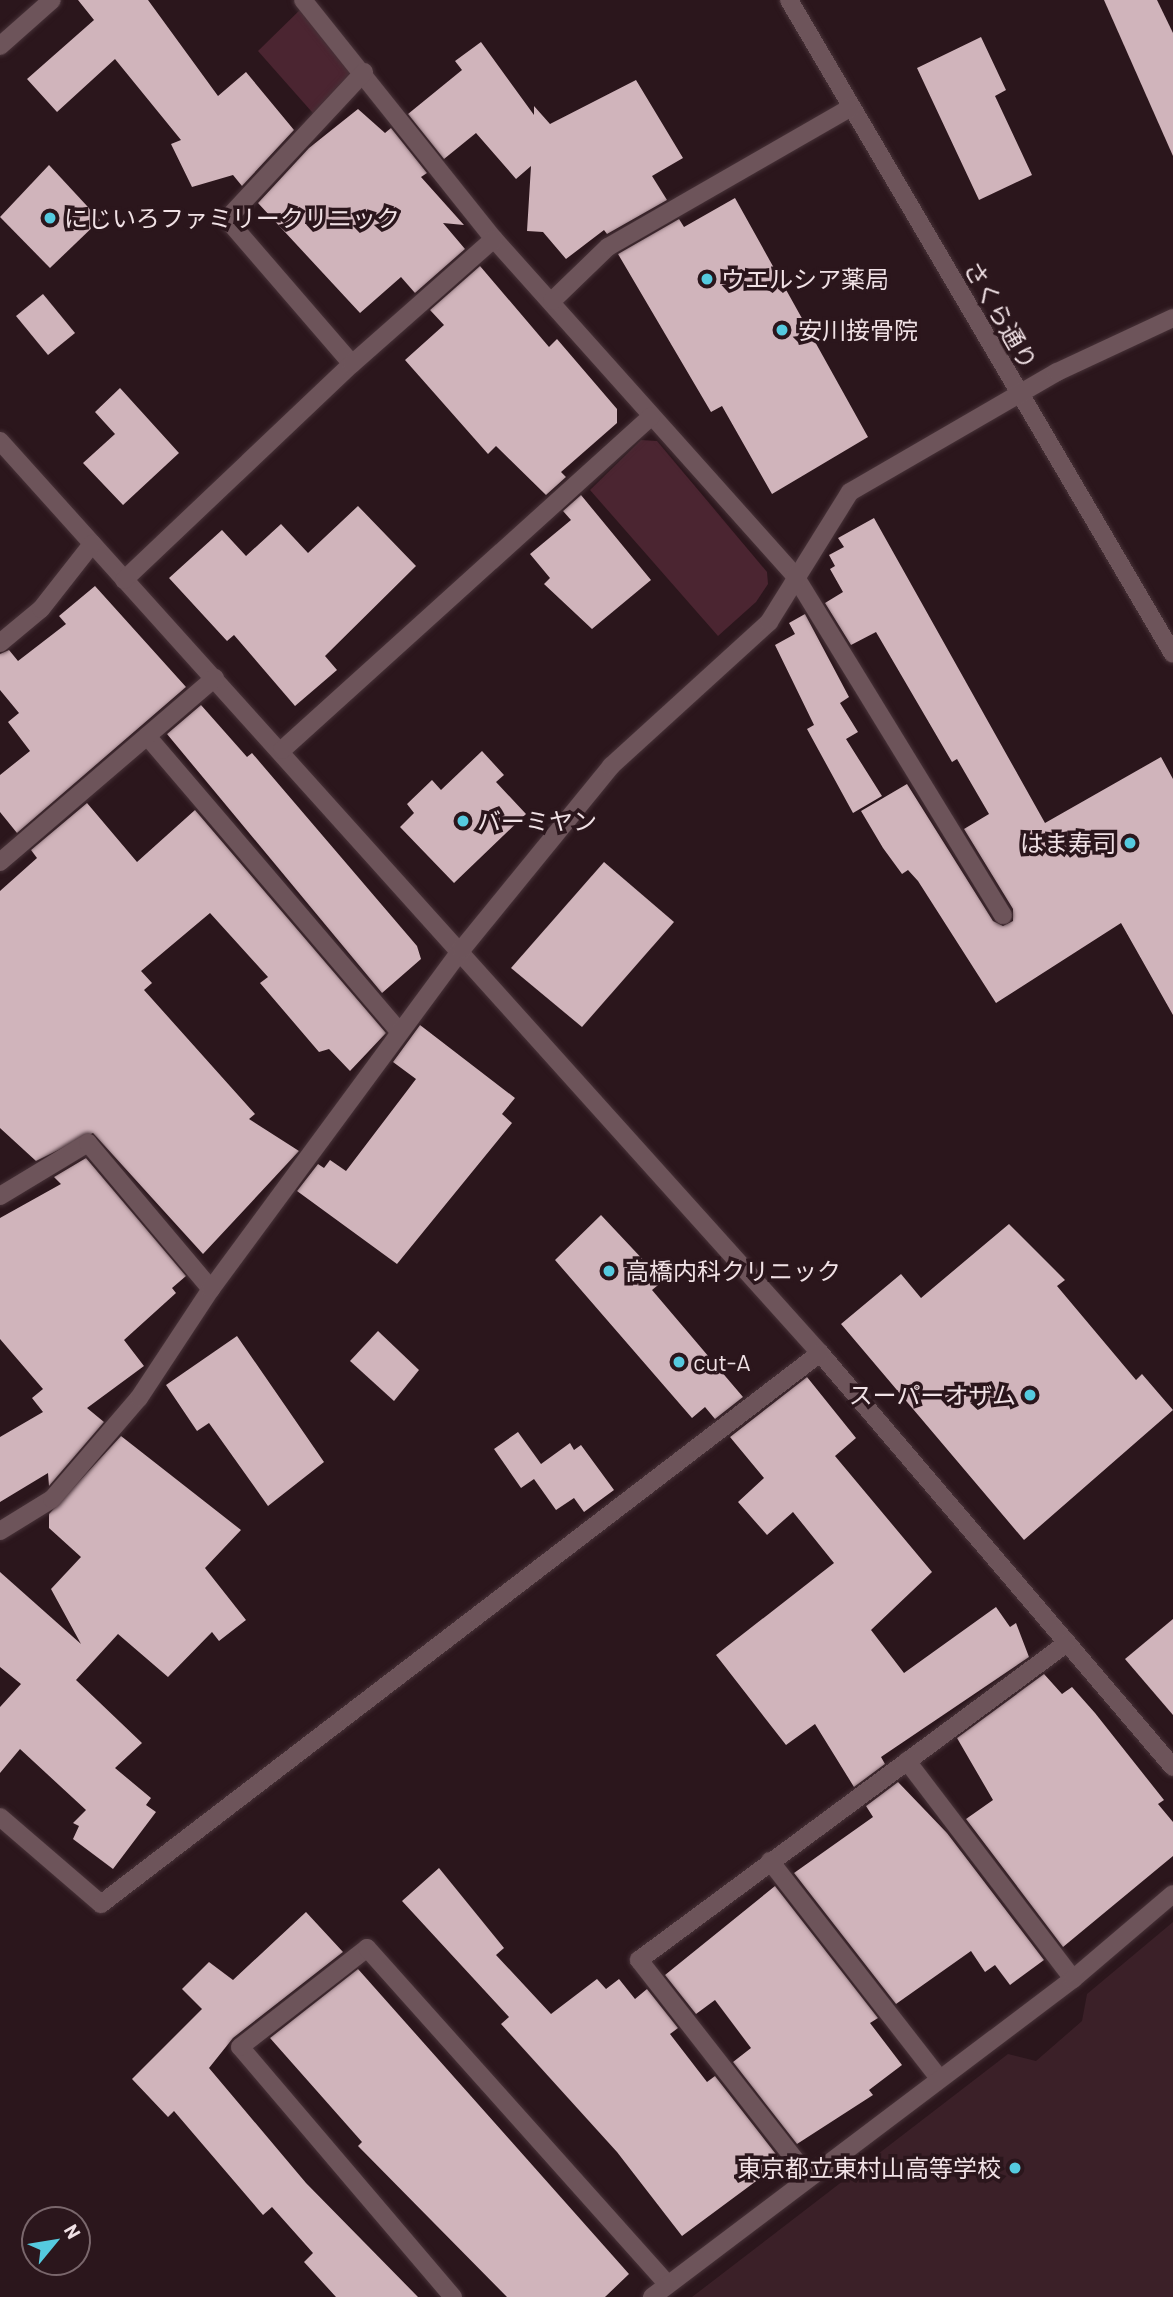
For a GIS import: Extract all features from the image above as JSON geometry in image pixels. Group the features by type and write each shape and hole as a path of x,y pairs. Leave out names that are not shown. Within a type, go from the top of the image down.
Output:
{"street":[{"path":"0,46 52,0"},
{"path":"303,0 364,72 494,239 795,576 1003,915"},
{"name":"さくら通り","path":"789,0 1173,654"},
{"path":"352,364 227,219 364,72"},
{"path":"552,301 607,247 851,107"},
{"path":"124,580 352,364 494,239"},
{"path":"0,1531 52,1499 139,1398 211,1289 462,949 611,766 769,622 795,576 850,492 1018,393 1173,317"},
{"path":"282,750 651,416"},
{"path":"0,441 462,949 820,1353 1173,1767"},
{"path":"0,643 41,608 92,544"},
{"path":"0,862 215,678"},
{"path":"147,736 400,1032"},
{"path":"0,1196 88,1143 211,1289"},
{"path":"0,1817 101,1904 820,1353"},
{"path":"807,2175 639,1960 1067,1643"},
{"path":"906,1761 1073,1979"},
{"path":"770,1861 940,2079"},
{"path":"652,2297 807,2175 1073,1979 1173,1894"},
{"path":"453,2297 240,2047 367,1948 667,2283"}],"shaded area":[{"path":"306,4 364,72 319,120 258,51"},
{"path":"641,440 657,441 767,572 768,584 756,602 718,636 590,490"},
{"name":"東京都立東村山高等学校","path":"1173,1922 1173,2297 692,2297 1008,2054 1036,2061 1082,2021 1087,1994"}],"building":[{"path":"78,0 148,0 218,96 246,72 294,130 242,186 233,175 192,187 171,144 181,140 115,59 57,112 27,79 94,20"},
{"path":"1104,0 1157,0 1173,33 1173,156"},
{"path":"981,37 1006,90 995,96 1032,175 979,200 917,68"},
{"path":"481,42 534,115 534,106 550,124 636,80 683,158 652,176 667,200 607,234 604,230 566,259 543,232 527,231 531,166 516,179 476,133 444,159 408,114 462,70 455,61"},
{"path":"358,109 385,133 391,128 427,173 421,177 464,225 443,223 465,249 415,293 401,277 360,313 258,203 309,148"},
{"name":"にじいろファミリークリニック","path":"49,165 100,220 50,268 0,217"},
{"path":"735,198 868,437 772,494 722,406 711,412 618,254 679,219 684,227"},
{"path":"480,266 549,347 557,339 617,409 617,423 561,472 566,477 546,495 496,446 488,454 405,360 444,325 430,310"},
{"path":"43,294 75,333 48,355 16,316"},
{"path":"120,388 179,453 123,505 83,463 115,434 95,412"},
{"path":"581,495 651,580 592,629 544,584 550,578 530,554 571,520 563,511"},
{"path":"358,506 416,566 325,656 337,670 295,706 234,635 227,641 169,578 222,530 246,556 281,524 308,553"},
{"path":"874,518 1045,823 1161,757 1173,779 1173,1015 1121,923 996,1003 918,881 908,870 902,874 883,848 861,811 907,784 993,921 1003,926 1013,921 1013,909 964,829 989,814 957,759 952,762 876,632 851,645 825,603 843,592 830,569 835,566 829,555 844,547 838,538"},
{"path":"95,586 186,687 17,833 0,812 0,775 30,751 8,722 19,713 0,690 0,654 9,650 18,661 66,624 59,616"},
{"path":"805,614 849,697 840,703 858,732 846,739 882,796 853,813 807,729 814,725 775,645 795,634 789,623"},
{"path":"201,705 247,757 252,753 417,946 421,959 382,993 167,734"},
{"name":"バーミヤン","path":"482,751 504,775 496,782 526,814 454,883 400,827 414,813 407,804 432,780 441,790"},
{"path":"87,803 137,862 195,810 386,1033 350,1071 329,1049 319,1052 260,983 268,977 210,913 141,971 152,983 144,990 255,1114 249,1119 299,1151 203,1254 93,1133 36,1161 0,1128 0,891 37,858 31,850"},
{"path":"604,862 674,922 582,1027 511,968"},
{"path":"420,1025 515,1098 502,1114 512,1123 397,1264 297,1191 318,1164 324,1168 330,1160 346,1171 416,1079 393,1062"},
{"path":"86,1158 186,1276 172,1288 176,1293 124,1340 144,1366 87,1408 104,1422 49,1486 48,1473 0,1502 0,1437 43,1412 32,1398 43,1389 0,1339 0,1218 61,1184 54,1177"},
{"path":"601,1215 663,1281 652,1290 743,1397 715,1419 705,1407 692,1418 555,1260"},
{"name":"スーパーオザム","path":"1009,1224 1065,1280 1057,1286 1136,1380 1142,1374 1173,1410 1024,1540 841,1324 901,1274 921,1298"},
{"path":"378,1331 419,1370 394,1401 350,1361"},
{"path":"237,1336 324,1462 268,1506 209,1423 197,1431 166,1385"},
{"path":"807,1377 856,1438 835,1456 932,1572 871,1630 904,1673 996,1607 1010,1627 1016,1623 1029,1657 881,1757 885,1764 854,1787 815,1724 786,1745 716,1655 834,1563 793,1512 767,1535 738,1502 764,1478 730,1437"},
{"path":"518,1432 541,1464 570,1443 574,1450 581,1445 614,1490 584,1512 574,1498 556,1510 534,1479 521,1488 494,1449"},
{"path":"121,1436 241,1530 205,1568 246,1620 219,1641 212,1632 168,1677 118,1634 76,1680 142,1743 115,1768 151,1798 146,1805 156,1812 113,1869 73,1839 79,1826 73,1823 86,1810 20,1749 0,1773 0,1707 21,1684 0,1667 0,1572 81,1644 51,1589 81,1557 49,1528 49,1514"},
{"path":"1173,1619 1173,1715 1125,1659"},
{"path":"1044,1674 1062,1694 1072,1687 1095,1713 1164,1800 1158,1804 1173,1822 1173,1856 1063,1947 966,1819 993,1800 957,1738"},
{"path":"898,1782 947,1833 1044,1960 1010,1985 995,1965 985,1972 971,1951 896,2004 794,1873 873,1817 866,1806"},
{"path":"439,1868 504,1948 496,1955 551,2014 597,1979 606,1989 619,1979 635,1999 647,1989 678,2028 670,2034 707,2082 715,2076 779,2158 764,2169 767,2173 682,2236 617,2152 501,2024 509,2017 402,1901"},
{"path":"775,1886 878,2018 870,2023 902,2065 869,2090 873,2095 797,2144 733,2062 751,2048 715,2000 696,2014 665,1975"},
{"path":"306,1912 343,1952 233,2038 209,2068 306,2183 418,2297 336,2297 304,2262 313,2253 272,2207 263,2215 174,2111 168,2117 132,2079 202,2009 182,1989 209,1962 233,1980"},
{"path":"358,1969 629,2274 605,2297 507,2297 358,2146 362,2142 270,2038"}],"place":[{"name":"にじいろファミリークリニック","path":"50,218"},
{"name":"ウエルシア薬局","path":"707,279"},
{"name":"安川接骨院","path":"782,330"},
{"name":"バーミヤン","path":"463,821"},
{"name":"はま寿司","path":"1130,843"},
{"name":"高橋内科クリニック","path":"609,1271"},
{"name":"cut-A","path":"679,1362"},
{"name":"スーパーオザム","path":"1030,1395"},
{"name":"東京都立東村山高等学校","path":"1015,2168"}]}
